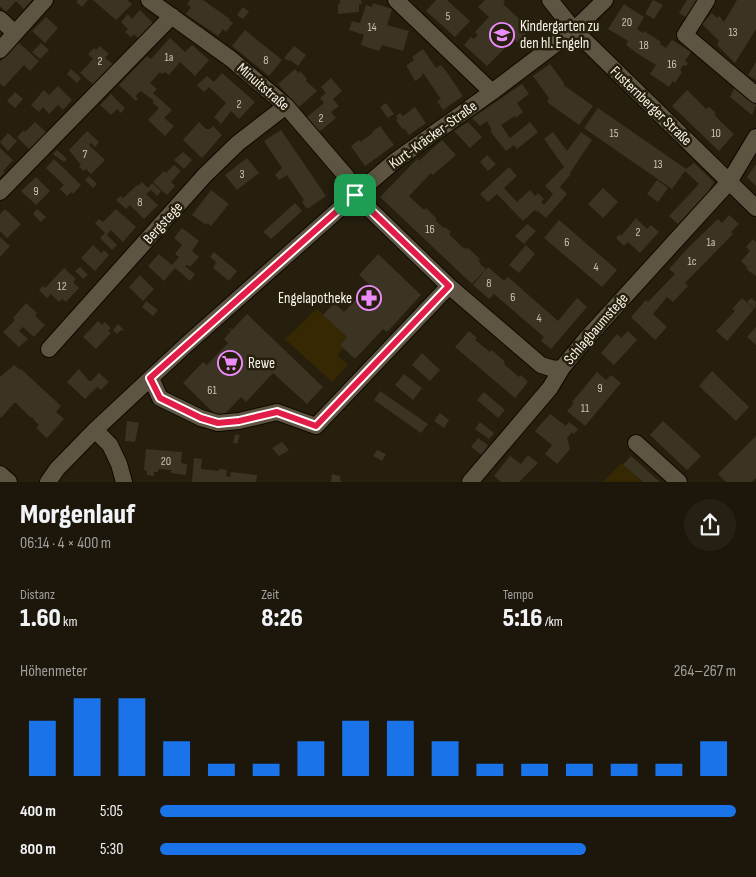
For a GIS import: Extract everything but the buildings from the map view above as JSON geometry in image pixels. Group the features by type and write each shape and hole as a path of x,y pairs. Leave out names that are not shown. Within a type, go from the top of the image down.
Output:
{"street":[{"path":"0,50 46,0"},
{"name":"Minuitstraße","path":"149,0 231,59 286,106 346,176 355,195 449,286 542,365 554,369 562,368"},
{"path":"396,0 492,92"},
{"name":"Fusternberger Straße","path":"550,0 574,30 756,208"},
{"name":"Kurt-Kräcker-Straße","path":"48,482 57,469 150,378 355,195 395,161 492,92 574,30 605,0"},
{"path":"708,0 685,34 756,95"},
{"path":"0,192 172,16"},
{"path":"0,19 15,33"},
{"name":"Bergstege","path":"49,349 205,175 238,143 286,106"},
{"name":"Schlagbaumstege","path":"470,482 550,388 562,368 729,182 756,137"},
{"path":"150,378 160,398 201,418 218,423 239,421 277,412 316,426 449,286"},
{"path":"96,430 110,445 124,482"},
{"path":"636,443 679,482"},
{"path":"0,474 9,482"}],"shaded area":[{"path":"317,309 347,337 340,345 344,348 337,355 348,365 332,382 285,339"},
{"path":"621,463 642,482 603,482"}],"place":[{"name":"Kindergarten zu den hl. Engeln","path":"502,35"},
{"name":"Engelapotheke","path":"369,298"},
{"name":"Rewe","path":"230,363"}],"route":[{"path":"355,195 449,286 344,398 316,426 277,412 239,421 218,423 201,418 160,398 150,378 355,195"}]}
